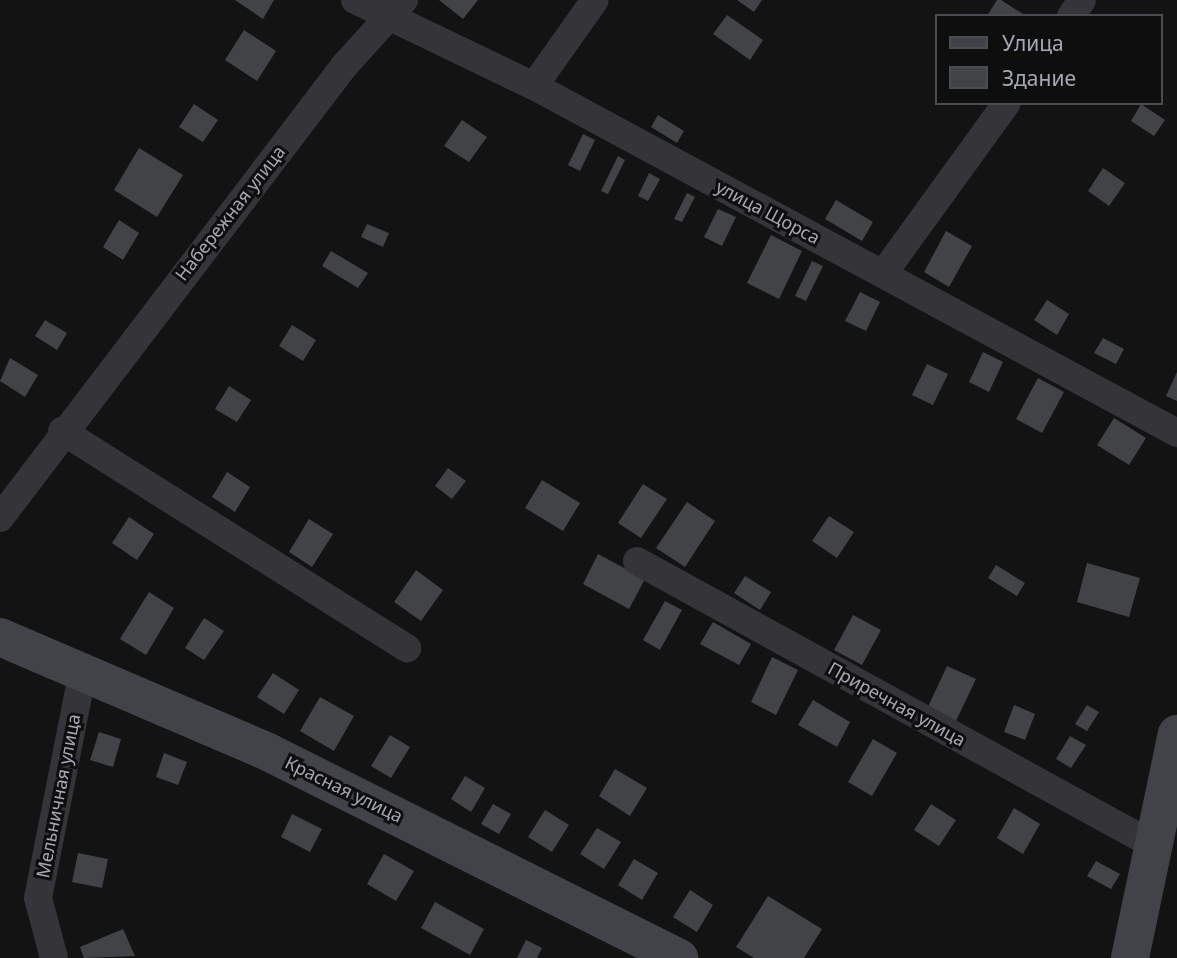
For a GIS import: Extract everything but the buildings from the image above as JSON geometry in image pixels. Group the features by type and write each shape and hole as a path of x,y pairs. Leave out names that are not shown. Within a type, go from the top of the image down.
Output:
{"street":[{"name":"улица Щорса","path":"355,0 398,10 1177,432"},
{"path":"534,86 595,0"},
{"name":"Набережная улица","path":"0,518 62,431 345,65 398,10"},
{"path":"883,274 1006,105"},
{"path":"62,431 407,648"},
{"name":"Приречная улица","path":"637,561 1157,847"},
{"name":"Красная улица","path":"0,638 268,752 679,958"},
{"name":"Мельничная улица","path":"54,958 38,898 82,675"},
{"path":"1130,958 1157,847 1177,734"}]}
